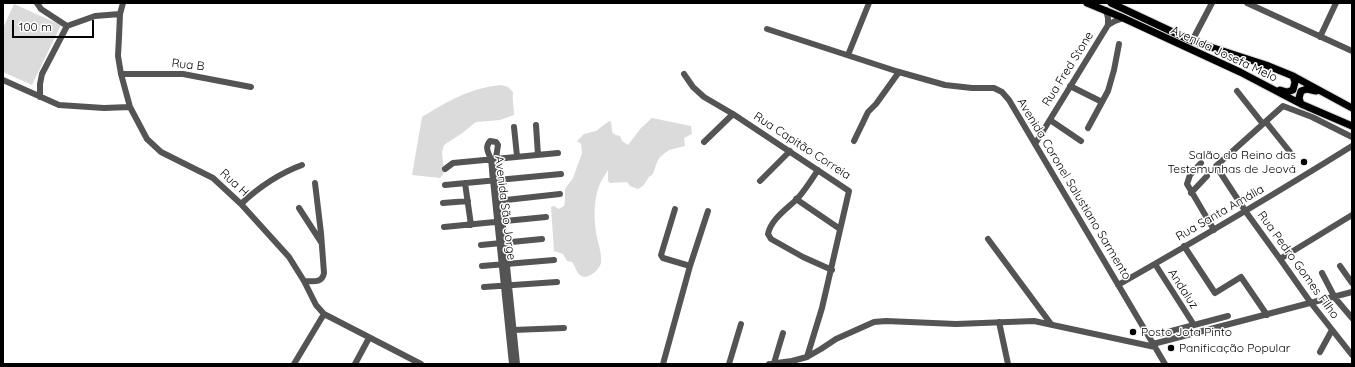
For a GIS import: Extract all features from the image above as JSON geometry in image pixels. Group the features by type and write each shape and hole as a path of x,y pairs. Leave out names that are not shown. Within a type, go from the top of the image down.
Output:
{"main road":[{"name":"Avenida Josefa Melo","path":"1087,3 1124,18 1240,72 1301,104 1314,114 1352,126"},
{"name":"Avenida Josefa Melo","path":"1116,4 1192,41 1266,65 1293,76 1352,108"},
{"path":"1268,87 1284,92 1290,92 1296,85 1293,76"},
{"path":"1301,104 1299,98 1301,91 1307,89 1328,95"}],"street":[{"path":"37,3 41,9 67,26"},
{"name":"Rua H","path":"123,3 120,14 118,56 121,74 130,107 147,140 152,146 174,159 210,176 241,204 289,257 304,281 316,305 324,314 420,364"},
{"path":"848,55 869,3"},
{"path":"1192,41 1212,3"},
{"path":"1246,3 1352,51"},
{"path":"1320,37 1336,3"},
{"name":"Rua Fred Stone","path":"1106,10 1108,26"},
{"path":"40,97 42,74 59,38 67,26 95,16 120,14"},
{"name":"Rua Fred Stone","path":"1036,144 1108,26 1113,22 1124,18"},
{"name":"Avenida Coronel Salustiano Sarmento","path":"767,29 945,85 966,88 994,88 1006,95 1165,364"},
{"path":"1088,128 1102,102 1111,80 1119,44"},
{"path":"854,141 868,112 876,104 900,72"},
{"name":"Rua B","path":"121,74 183,74 251,87"},
{"name":"Rua Capitão Correia","path":"684,74 699,93 790,151 849,191 832,270 807,357"},
{"path":"3,80 52,102 67,106 130,107"},
{"path":"1070,86 1102,102"},
{"path":"1237,91 1290,152"},
{"path":"1264,123 1284,106 1314,114 1352,137"},
{"path":"704,142 733,114"},
{"path":"1050,120 1081,141"},
{"name":"Rua Pedro Gomes Filho","path":"1264,123 1216,166 1246,212 1311,303 1352,355"},
{"path":"536,125 538,155"},
{"path":"514,126 517,156"},
{"name":"Rua Santa Amália","path":"1118,285 1246,212 1352,146"},
{"path":"760,180 790,151"},
{"path":"445,169 453,163 558,153"},
{"name":"Avenida São Jorge","path":"493,159 512,333 518,364"},
{"path":"241,204 272,179 284,172 302,165"},
{"path":"1191,192 1206,177 1198,165 1190,175 1187,181 1187,186 1214,230"},
{"path":"818,170 796,199 779,216 770,228 768,234 771,239 803,257 832,270"},
{"path":"446,185 561,174"},
{"path":"465,183 471,225"},
{"path":"304,281 317,281 323,278 324,273 315,184"},
{"path":"498,200 560,194"},
{"path":"796,199 840,229"},
{"path":"443,203 468,201"},
{"path":"299,208 322,244"},
{"path":"675,209 661,257 690,266"},
{"path":"663,364 690,266 708,212"},
{"path":"1280,258 1352,215"},
{"path":"444,227 546,217"},
{"path":"988,238 1051,324"},
{"path":"481,245 542,239"},
{"path":"1184,246 1215,293 1241,277 1266,314"},
{"path":"482,266 554,260"},
{"name":"Andaluz","path":"1155,264 1194,325"},
{"path":"1340,266 1352,283"},
{"path":"1322,274 1335,298 1352,318"},
{"path":"484,287 557,282"},
{"path":"782,333 771,364 807,357 836,339 874,322 900,320 956,324 1034,321 1154,346 1266,314 1352,293"},
{"path":"294,364 324,314"},
{"path":"1160,334 1228,316"},
{"path":"999,322 1008,364"},
{"path":"729,364 741,324"},
{"path":"512,333 564,328"},
{"path":"1320,352 1332,330"},
{"name":"Avenida São Jorge","path":"512,333 512,364"},
{"path":"355,364 369,338"}],"shaded area":[{"path":"14,4 61,25 32,85 3,72 3,28"},
{"path":"501,85 508,87 513,92 514,115 500,120 476,122 444,145 442,152 444,172 440,178 412,175 422,117 469,92"},
{"path":"652,118 691,126 692,134 684,138 685,146 669,150 660,157 653,174 643,186 638,189 630,186 627,182 610,183 608,181 608,170 599,186 595,205 595,225 601,254 601,263 598,269 590,276 586,277 580,275 572,262 567,261 563,254 554,251 551,207 554,206 559,209 564,206 565,189 573,178 582,153 581,144 577,141 584,134 596,131 609,121 611,122 613,133 620,136 622,141 628,145 641,128"}],"place":[{"name":"Salão do Reino das Testemunhas de Jeová","path":"1304,162"},
{"name":"Posto Jota Pinto","path":"1133,332"},
{"name":"Panificação Popular","path":"1171,348"}]}
